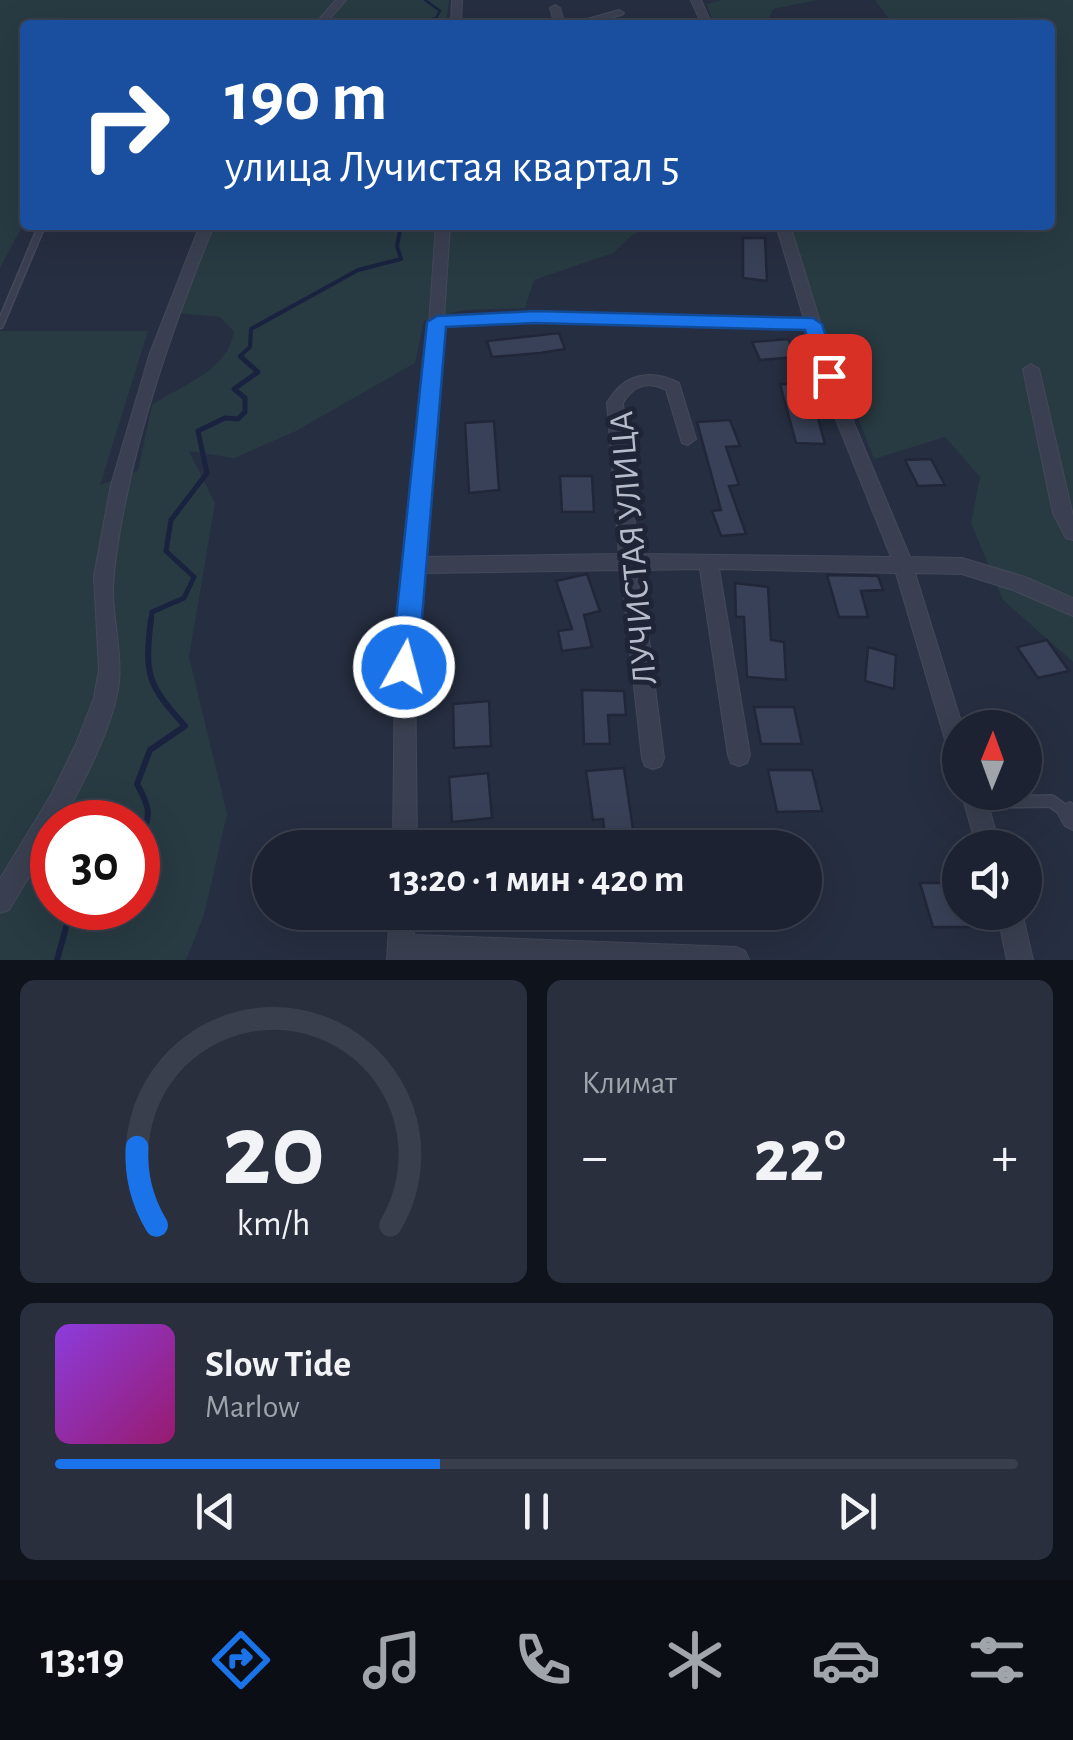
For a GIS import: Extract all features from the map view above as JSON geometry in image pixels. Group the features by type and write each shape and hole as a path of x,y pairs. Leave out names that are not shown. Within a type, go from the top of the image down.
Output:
{"street":[{"path":"323,20 341,0"},
{"path":"555,8 559,20"},
{"path":"591,20 619,13"},
{"path":"0,901 41,841 107,694 104,581 130,437 178,294 206,230"},
{"path":"405,830 404,667 443,230"},
{"path":"785,230 837,402 902,564 947,710"},
{"path":"437,322 535,317 813,324"},
{"path":"1032,369 1062,514 1073,533"},
{"name":"ЛУЧИСТАЯ УЛИЦА","path":"653,758 620,494 615,403 620,392 629,383 646,379 662,380 674,387 688,440"},
{"path":"416,565 708,561 962,566 1018,582 1073,607"},
{"path":"708,561 739,756"},
{"path":"1013,930 1020,960"},
{"path":"401,954 736,960"}],"lane":[{"path":"0,325 40,230"},
{"path":"1042,801 1050,801 1071,816"}],"shaded area":[{"path":"0,0 449,0 447,20 20,20 20,230 0,268"},
{"path":"722,0 817,0 773,9 768,20 712,20 707,4"},
{"path":"875,0 1073,0 1073,662 1003,600 971,523 980,477 945,437 874,459 824,331 792,230 1055,230 1055,20 890,20"},
{"path":"211,230 644,230 632,235 613,253 534,280 525,308 463,310 424,321 415,363 296,431 234,458 189,451 215,503 189,657 227,814 204,915 186,960 0,960 0,331 148,331 100,485 138,471 152,405 214,366 230,345 234,331 220,317 177,313"}],"building":[{"path":"743,238 765,238 767,281 743,278"},
{"path":"559,333 565,349 540,353 492,357 487,341"},
{"path":"788,339 797,357 760,360 752,342"},
{"path":"780,384 809,385 825,444 796,443"},
{"path":"730,420 740,446 726,447 739,485 729,486 746,534 721,536 712,511 721,510 697,422"},
{"path":"494,421 499,490 469,493 465,423"},
{"path":"931,459 945,485 918,486 905,460"},
{"path":"560,476 592,476 594,512 562,512"},
{"path":"587,574 600,611 584,615 592,647 562,651 558,631 572,629 556,581"},
{"path":"827,575 878,576 883,590 861,591 868,617 839,617"},
{"path":"735,583 768,587 771,640 784,642 786,680 747,677 744,617 736,617"},
{"path":"1047,640 1069,671 1038,678 1017,647"},
{"path":"868,647 896,655 894,689 865,681"},
{"path":"582,690 624,691 626,715 608,715 610,744 584,744"},
{"path":"489,701 491,746 454,748 453,704"},
{"path":"754,707 794,707 802,744 761,744"},
{"path":"624,768 633,830 604,830 603,819 593,820 586,771"},
{"path":"768,770 812,770 822,811 777,812"},
{"path":"488,773 492,818 452,822 449,777"},
{"path":"920,883 942,883 942,927 933,927"}],"waterway":[{"path":"425,0 440,11 429,20"},
{"path":"244,359 240,356 250,347 251,329 358,270 401,259 397,246 400,230"},
{"path":"151,622 152,612 184,598 194,577 166,551 171,520 207,473 198,431 225,418 238,419 245,412 245,398 234,389 258,372 241,357"},
{"path":"144,800 137,784 150,750 185,726 163,700 152,678 148,654 151,619"},
{"path":"57,960 65,930"}],"route":[{"path":"404,667 429,441 437,322 535,317 813,324 829,376"}]}
